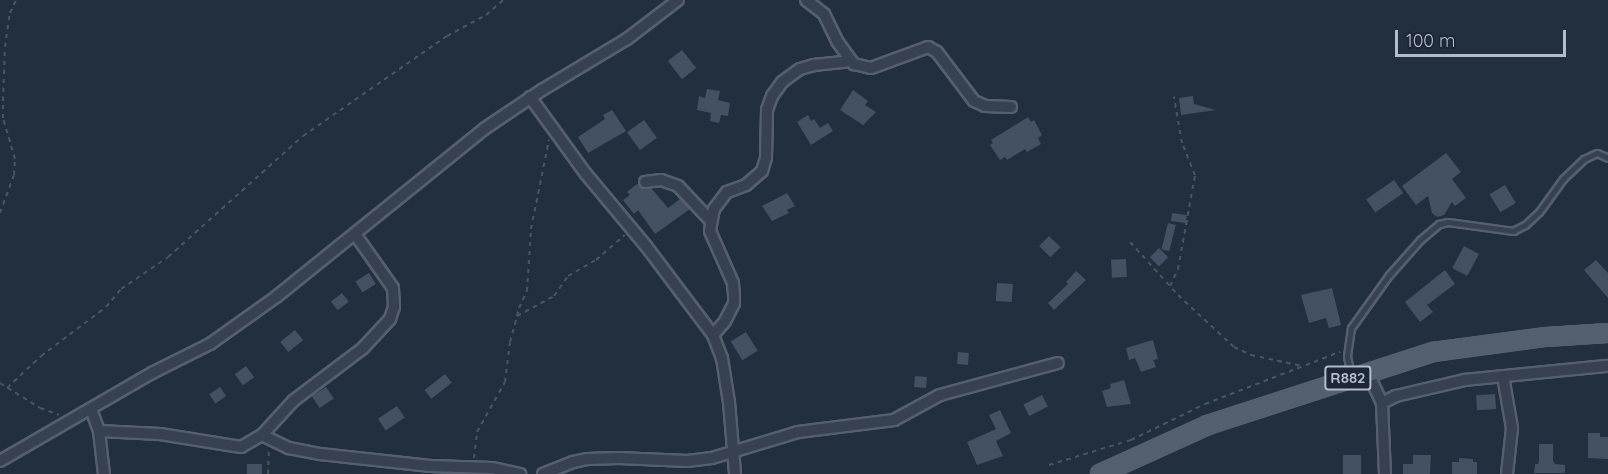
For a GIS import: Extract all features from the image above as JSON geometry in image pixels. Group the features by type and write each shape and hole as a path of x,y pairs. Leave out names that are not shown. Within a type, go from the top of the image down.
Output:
{"main road":[{"name":"R882","path":"1101,474 1208,425 1359,374 1433,352 1546,337 1608,333"}],"street":[{"path":"0,461 152,373 210,344 276,297 461,146 530,98 627,39 678,0"},
{"path":"806,0 824,14 850,61"},
{"path":"713,335 725,321 734,295 733,283 710,231 710,220 719,200 728,192 755,179 762,171 766,158 767,110 772,96 782,82 801,69 814,65 850,61 868,69 913,51 931,48 974,101 985,106 1011,107"},
{"path":"530,98 713,335 722,358 729,402 733,438 731,452 735,474"},
{"path":"645,182 661,180 678,186 710,220"},
{"path":"99,431 160,434 241,447 265,436 293,401 363,348 390,319 394,307 393,288 355,234"},
{"path":"543,474 587,459 687,461 731,452 798,432 894,420 940,395 1058,363"},
{"path":"1382,403 1417,390 1464,380 1608,366"},
{"path":"1359,374 1382,403 1385,474"},
{"path":"1503,376 1512,428 1508,474"},
{"path":"92,409 99,431 104,474"},
{"path":"265,436 299,451 342,458 430,466 475,467 520,474"}],"lane":[{"path":"1359,374 1347,350 1351,328 1377,290 1420,240 1439,224 1466,224 1513,231 1525,225 1539,212 1563,179 1584,159 1597,153 1608,158"}],"path":[{"path":"0,213 14,175 15,159 3,118 3,100 5,47 10,13 16,0"},
{"path":"7,388 41,356 97,314 121,289 168,256 303,135 447,36 486,15 503,0"},
{"path":"1170,286 1178,269 1183,247 1195,175 1182,143 1174,98"},
{"path":"475,467 473,454 477,432 505,382 517,316 527,291 531,230 551,128"},
{"path":"517,316 554,296 568,276 596,260 632,229"},
{"path":"1130,242 1170,286 1234,347 1251,355 1303,366"},
{"path":"1049,465 1131,440 1205,404 1347,350"},
{"path":"0,383 39,408 74,420"},
{"path":"265,436 270,463 268,474"}],"building":[{"path":"682,50 696,68 682,79 668,61"},
{"path":"707,89 720,91 718,100 730,103 728,116 721,115 719,123 710,121 711,113 697,110 699,96 705,98"},
{"path":"853,90 868,101 865,105 876,112 863,125 840,110"},
{"path":"1193,96 1194,104 1216,110 1181,115 1179,98"},
{"path":"612,110 626,131 588,153 578,137 605,119 603,115"},
{"path":"808,115 811,121 814,119 820,128 828,123 833,131 811,145 797,122"},
{"path":"1028,117 1031,122 1034,120 1042,135 1038,138 1041,144 1027,152 1025,149 1007,160 1005,157 1000,160 990,145 993,143 991,140"},
{"path":"644,120 657,138 640,150 627,132"},
{"path":"1446,153 1461,172 1452,179 1466,198 1455,206 1452,202 1444,215 1437,217 1432,213 1428,196 1416,205 1402,186"},
{"path":"1394,180 1403,193 1375,213 1366,200"},
{"path":"637,184 643,189 652,189 668,208 680,199 690,209 655,234 638,210 634,214 623,200 630,195 627,192"},
{"path":"1505,185 1516,203 1500,212 1490,194"},
{"path":"787,193 795,206 787,210 789,213 772,221 762,206"},
{"path":"1172,213 1187,215 1186,223 1171,221"},
{"path":"1168,223 1176,225 1169,251 1161,249"},
{"path":"1049,236 1060,247 1050,257 1039,246"},
{"path":"1464,246 1479,254 1467,276 1452,268"},
{"path":"1159,248 1168,257 1159,266 1150,257"},
{"path":"1126,259 1127,277 1112,278 1111,260"},
{"path":"1596,260 1608,273 1608,298 1584,270"},
{"path":"1445,270 1455,284 1427,305 1433,312 1420,322 1405,302"},
{"path":"1076,271 1086,280 1054,310 1048,303 1068,284 1066,282"},
{"path":"369,273 376,284 362,293 355,281"},
{"path":"997,283 1013,284 1012,302 996,301"},
{"path":"1332,288 1341,325 1329,328 1326,318 1309,323 1301,295"},
{"path":"342,293 349,302 338,310 331,302"},
{"path":"295,330 303,340 288,352 280,342"},
{"path":"746,332 758,351 742,360 731,342"},
{"path":"1153,340 1158,359 1153,360 1156,367 1141,372 1135,358 1129,360 1126,348"},
{"path":"958,352 969,353 968,365 957,364"},
{"path":"246,366 254,377 243,386 235,374"},
{"path":"445,374 452,383 431,399 425,390"},
{"path":"915,376 927,377 926,388 914,387"},
{"path":"1124,380 1131,404 1107,407 1102,391 1111,388 1110,384"},
{"path":"220,387 226,396 215,403 209,394"},
{"path":"326,387 334,399 320,408 312,397"},
{"path":"1495,394 1496,409 1477,410 1476,395"},
{"path":"1042,395 1048,407 1029,416 1023,405"},
{"path":"397,406 405,418 386,430 378,419"},
{"path":"1000,410 1011,433 996,441 1003,456 977,465 967,442 996,429 989,415"},
{"path":"1588,433 1600,433 1600,437 1608,437 1608,459 1588,458"},
{"path":"1539,444 1553,444 1553,461 1555,464 1565,465 1565,473 1534,473 1535,464 1539,461"},
{"path":"1343,455 1361,455 1361,474 1343,474"},
{"path":"1413,455 1431,455 1430,474 1403,474 1403,464 1413,464"},
{"path":"1459,458 1473,459 1473,462 1477,462 1477,474 1452,474 1452,462 1459,462"},
{"path":"247,464 262,464 262,474 247,474"}]}
